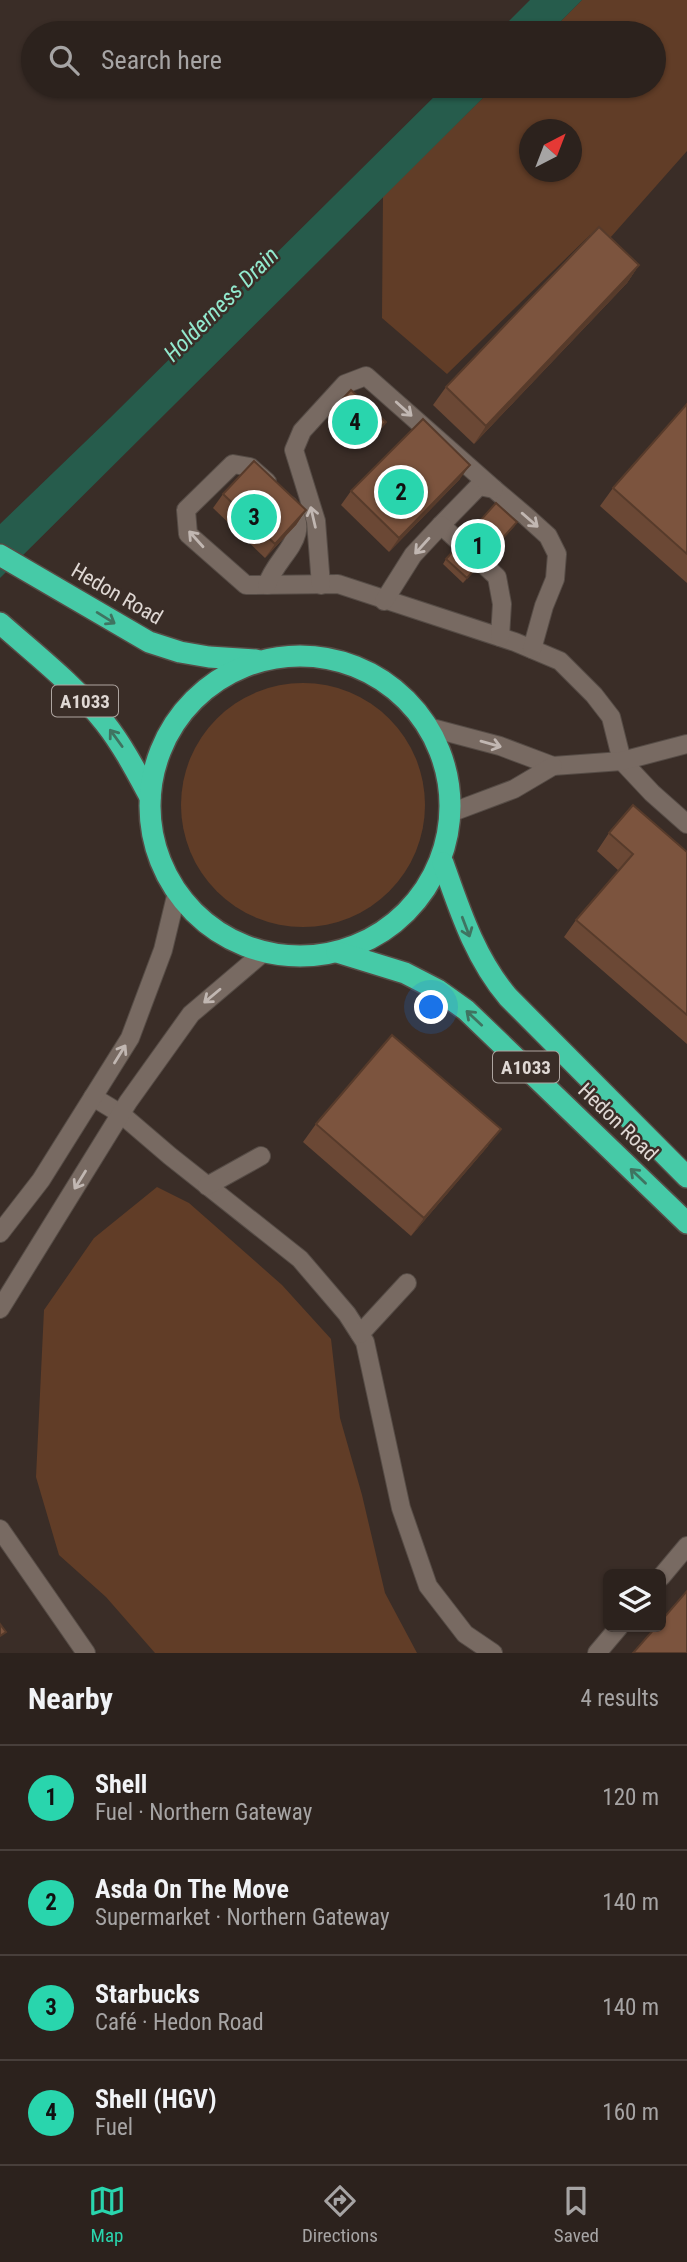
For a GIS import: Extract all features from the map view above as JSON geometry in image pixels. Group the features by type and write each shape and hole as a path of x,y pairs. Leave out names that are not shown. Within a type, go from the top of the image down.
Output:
{"highway":[{"name":"Hedon Road","path":"0,555 149,642 180,652 209,657 259,660"},
{"name":"A1033","path":"0,623 62,678 104,723 126,752 150,797"},
{"name":"A1033","path":"302,655 355,665 378,677 406,699 428,727 441,754 449,783 450,813 443,863 412,907 378,935 337,952 301,956 264,952 230,939 201,919 177,892 155,847 150,797 159,751 183,711 217,680 259,660 302,655"},
{"name":"Hedon Road","path":"443,863 474,947 491,978 687,1177"},
{"name":"Hedon Road","path":"337,952 405,973 438,990 466,1010 687,1223"}],"street":[{"path":"321,585 316,521 294,450 302,431 345,384 366,376 548,536 557,554 555,579 532,649"},
{"path":"267,585 271,572 289,550 299,529 296,514 274,488 250,467 233,464 186,510 186,517 188,534 246,585 267,585 321,585 338,584 500,637 560,661 611,717 622,761 687,824"},
{"path":"384,601 413,555 479,486 494,489"},
{"path":"441,525 497,577 502,604 500,637"},
{"path":"428,727 500,746 553,766 622,761 687,744"},
{"path":"450,813 514,789 553,766"},
{"path":"0,1233 41,1180 130,1038 163,950 177,892"},
{"path":"0,1309 121,1114 191,1014 264,952"},
{"path":"93,1097 121,1114 300,1259 347,1314 365,1342 401,1508 428,1586 466,1634 493,1653"},
{"path":"207,1186 261,1156"},
{"path":"360,1334 407,1283"},
{"path":"0,1529 86,1653"},
{"path":"666,1571 687,1546"},
{"path":"597,1653 615,1632"}],"shaded area":[{"path":"530,0 582,0 561,21 509,21"},
{"path":"582,0 687,0 687,151 602,247 590,235 447,374 382,318 383,196 483,98 666,98 666,21 561,21"},
{"path":"433,98 483,98 0,578 0,524"},
{"path":"303,683 350,693 371,704 389,719 404,737 415,758 425,805 415,852 404,873 389,891 371,906 350,917 303,927 256,917 235,906 217,891 202,873 191,852 181,805 191,758 202,737 217,719 235,704 256,693"},
{"path":"157,1187 189,1203 282,1285 331,1339 340,1418 362,1495 385,1593 417,1653 155,1653 106,1597 59,1555 36,1477 44,1310 94,1238"}],"building":[{"path":"599,227 639,265 486,426 446,387"},
{"path":"351,390 386,422 367,443 332,410"},
{"path":"687,404 687,554 613,488"},
{"path":"423,419 470,465 399,538 351,491"},
{"path":"254,461 306,510 275,544 223,494"},
{"path":"496,503 517,522 467,578 446,559"},
{"path":"633,805 687,852 687,1015 576,920 633,854 609,833"},
{"path":"392,1035 501,1129 424,1218 316,1124"},
{"path":"687,1591 687,1653 633,1653 652,1632 666,1632 666,1615"},
{"path":"0,1624 6,1632 0,1636"}],"place":[{"name":"Shell (HGV)","path":"355,422"},
{"name":"Asda On The Move","path":"401,492"},
{"name":"Starbucks","path":"254,517"},
{"name":"Shell","path":"478,546"}],"water label":[{"name":"Holderness Drain","path":"221,304"}]}
